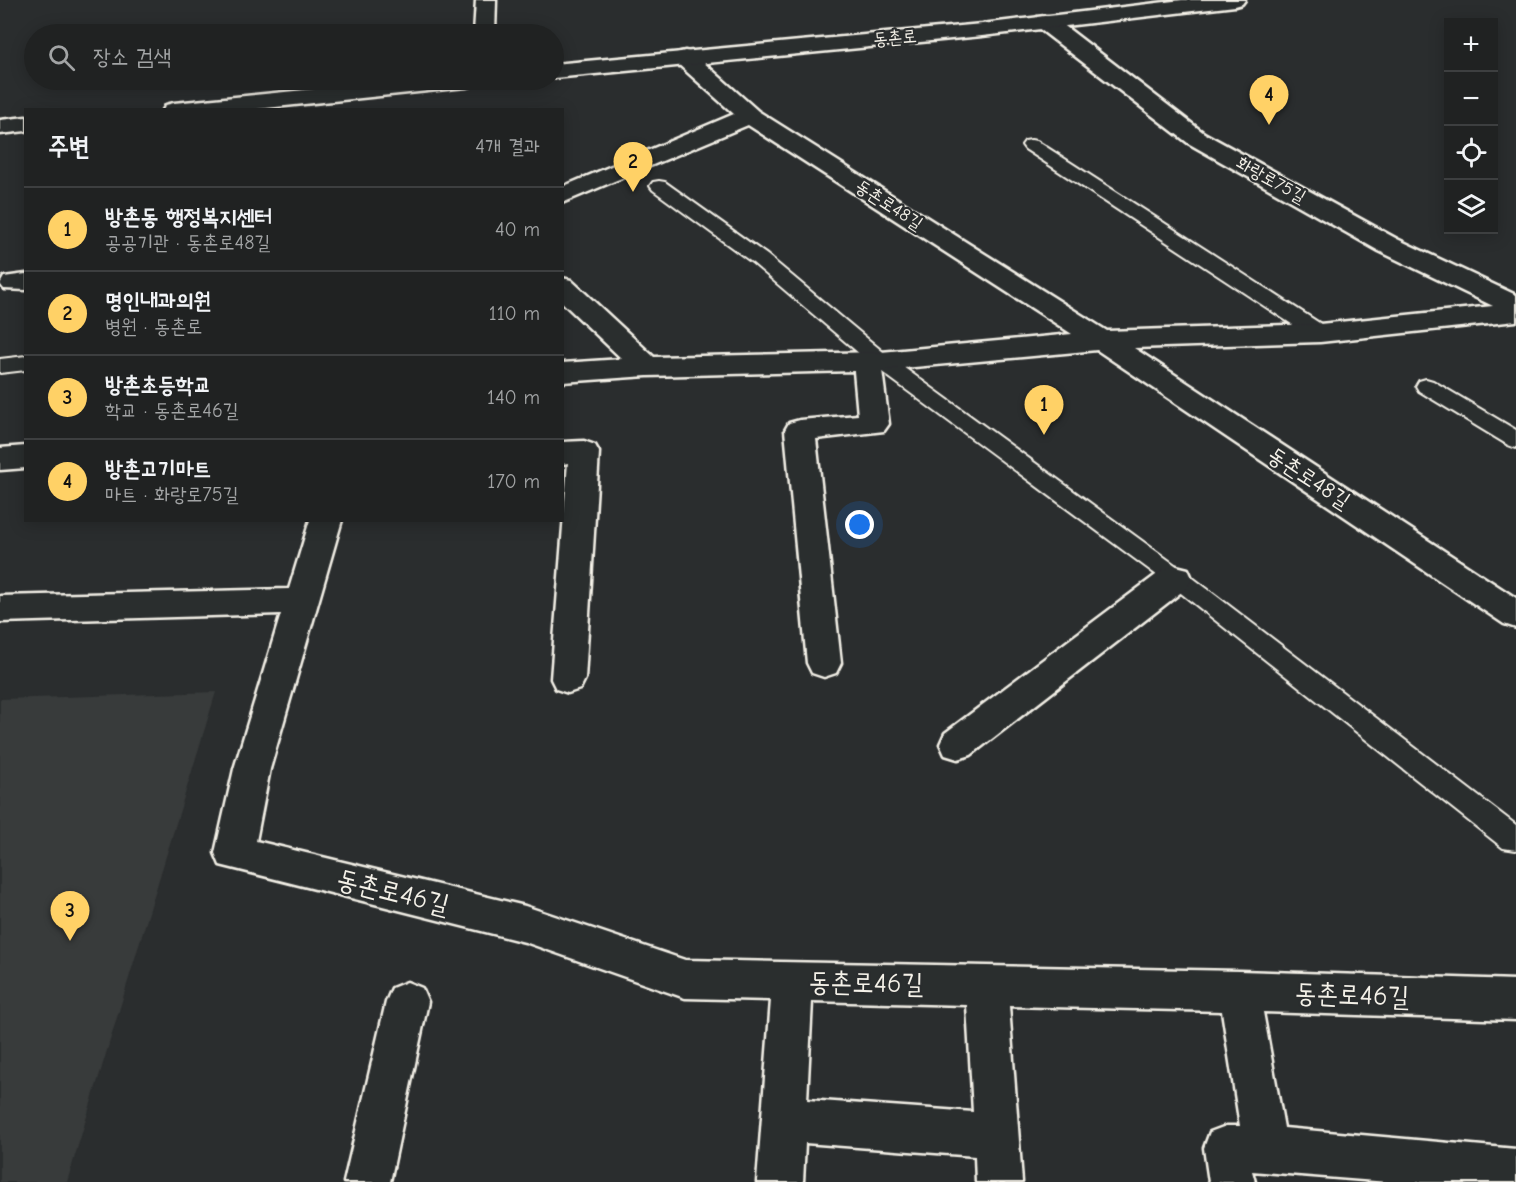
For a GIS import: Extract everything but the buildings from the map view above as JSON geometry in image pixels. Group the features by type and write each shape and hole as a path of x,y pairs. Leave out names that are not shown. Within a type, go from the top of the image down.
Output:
{"street":[{"path":"485,24 486,0"},
{"name":"동촌로","path":"564,70 1045,22 1235,0"},
{"name":"화랑로75길","path":"1045,22 1196,138 1388,245 1516,306"},
{"name":"동촌로48길","path":"685,58 750,116 1102,340 1516,615"},
{"path":"204,108 372,90"},
{"path":"564,195 750,116"},
{"path":"0,127 24,124"},
{"path":"564,288 647,367"},
{"path":"564,373 647,367 874,361 1102,340 1320,333 1516,312"},
{"path":"824,663 800,430 874,424 874,361"},
{"path":"564,453 584,452 568,679"},
{"path":"0,459 24,457"},
{"path":"0,609 303,601 325,522"},
{"path":"958,744 1180,581"},
{"name":"동촌로46길","path":"303,601 252,769 234,853 525,924 685,979 1516,1000"},
{"path":"780,1182 793,981"},
{"path":"987,986 999,1182"},
{"path":"1239,992 1266,1149"},
{"path":"367,1182 407,1002"},
{"path":"784,1120 996,1136"},
{"path":"1232,1182 1226,1148 1266,1149 1516,1170"}],"lane":[{"path":"1030,146 1320,333"},
{"path":"659,186 760,259 874,361 1180,581 1513,839"},
{"path":"0,366 24,363"},
{"path":"1426,386 1516,441"}],"shaded area":[{"path":"216,692 67,1182 0,1182 0,699"}],"place":[{"name":"방촌고기마트","path":"1269,125"},
{"name":"명인내과의원","path":"633,192"},
{"name":"방촌동 행정복지센터","path":"1044,435"},
{"name":"방촌초등학교","path":"70,941"}]}
